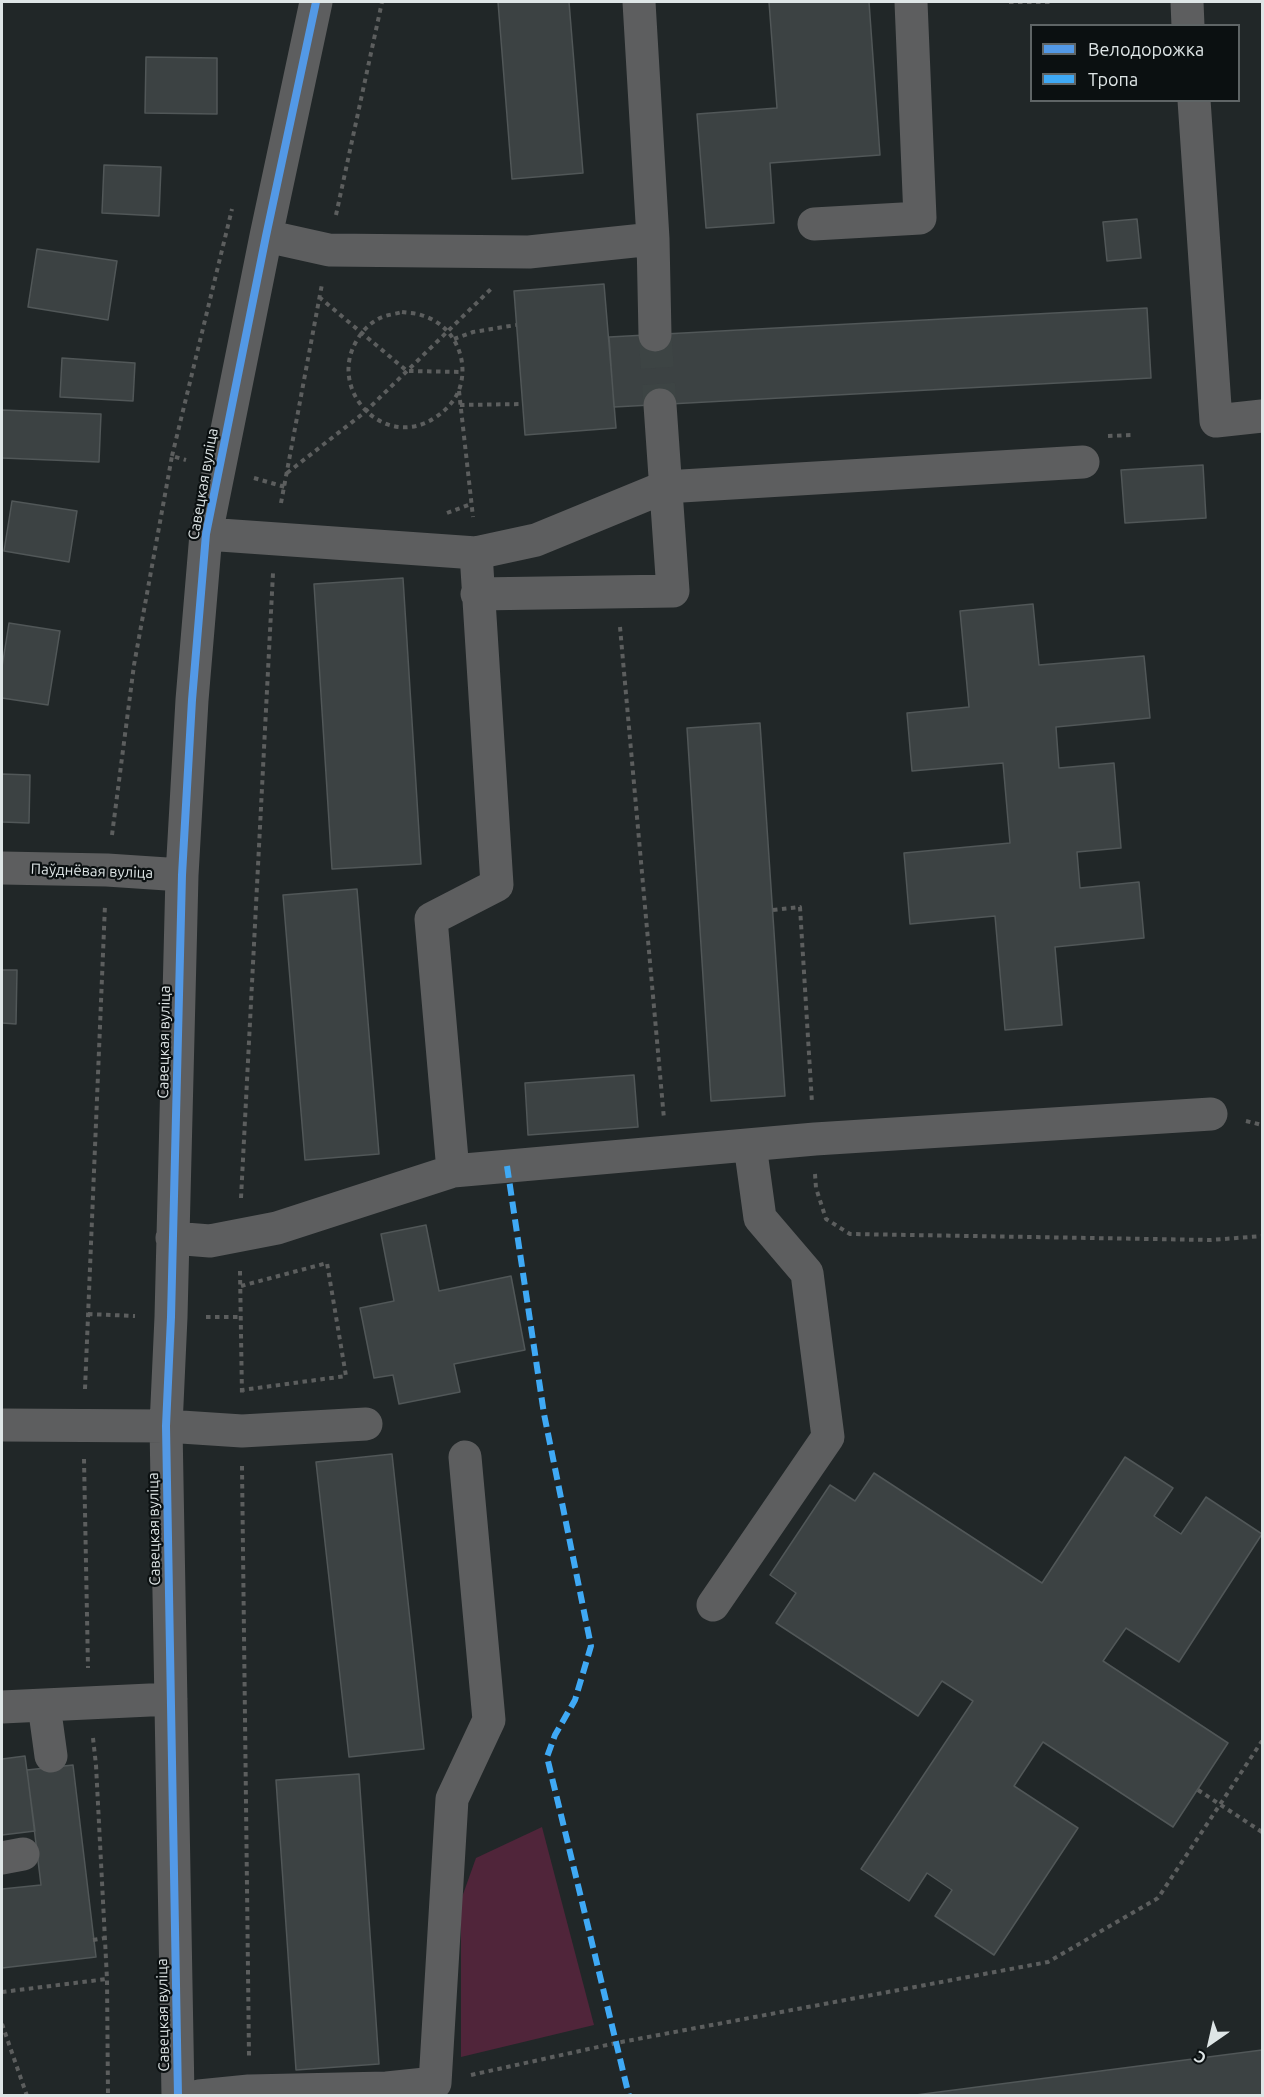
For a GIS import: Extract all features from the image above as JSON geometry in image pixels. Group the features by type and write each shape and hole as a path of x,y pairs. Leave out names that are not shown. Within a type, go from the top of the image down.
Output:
{"street":[{"name":"Савецкая вуліца","path":"178,2096 166,1426 182,875 192,700 206,534 316,2"},
{"path":"639,2 653,239 655,335"},
{"path":"814,224 920,218 911,2"},
{"path":"1187,2 1188,24"},
{"path":"1194,102 1216,421 1263,416"},
{"path":"266,236 329,250 529,252 653,239"},
{"path":"477,594 673,591 660,405"},
{"path":"206,534 476,553 536,540 665,487 1083,462"},
{"path":"453,1171 431,919 497,885 476,553"},
{"name":"Паўднёвая вуліца","path":"2,868 107,870 182,875"},
{"path":"172,1238 210,1240 277,1228 453,1171 815,1139 1211,1114"},
{"path":"713,1605 828,1437 807,1273 760,1218 750,1145"},
{"path":"2,1425 166,1426 242,1431 366,1424"},
{"path":"199,2096 249,2091 387,2092 435,2083 452,1799 489,1720 465,1457"},
{"path":"2,1707 171,1699"},
{"path":"44,1705 51,1756"}],"path":[{"path":"249,2091 239,1236 274,540 319,297 382,2"},
{"path":"1009,2 1050,2"},
{"path":"108,2096 107,1979 96,1765 89,1703 83,1425 107,870 134,665 172,456 233,205"},
{"path":"287,473 365,412 529,252"},
{"path":"319,297 407,371 462,372"},
{"path":"459,390 447,409 429,422 406,427 384,424 365,412 352,394 347,372 350,351 362,332 380,318 402,312 424,316 449,330 463,368 459,390 460,405 476,553"},
{"path":"453,339 473,332 516,325"},
{"path":"460,405 523,404"},
{"path":"172,456 285,487"},
{"path":"616,591 667,1152"},
{"path":"773,910 800,907 816,1188 826,1219 850,1234 1211,1240 1263,1236"},
{"path":"240,1286 327,1263 346,1376 242,1390"},
{"path":"435,2083 616,2043 1048,1962 1158,1898 1263,1741"},
{"path":"1198,1790 1263,1832"},
{"path":"93,1940 105,1938"},
{"path":"2,1992 107,1979"},
{"path":"2,2024 27,2096"}],"shaded area":[{"path":"542,1827 594,2025 461,2057 461,1900 476,1858"}],"building":[{"path":"498,2 569,2 583,173 512,179"},
{"path":"769,2 869,2 880,155 770,163 774,223 706,228 697,114 777,108"},
{"path":"146,57 217,58 217,114 145,113"},
{"path":"104,165 161,167 159,216 102,213"},
{"path":"1137,219 1141,258 1107,261 1103,222"},
{"path":"37,249 117,261 108,320 28,307"},
{"path":"604,284 616,428 525,435 514,291"},
{"path":"1147,308 1151,378 614,407 609,337"},
{"path":"62,358 135,363 133,401 60,397"},
{"path":"2,410 101,414 99,462 2,458"},
{"path":"1203,465 1206,518 1125,523 1121,470"},
{"path":"12,501 77,511 69,562 4,551"},
{"path":"403,578 421,864 332,869 314,584"},
{"path":"1033,604 1039,665 1144,656 1150,718 1056,727 1059,768 1114,763 1121,848 1077,852 1080,888 1139,882 1144,938 1055,947 1062,1025 1005,1030 995,916 910,924 904,853 1010,843 1003,763 912,771 907,713 969,707 960,611"},
{"path":"9,623 60,631 48,705 2,698 2,667"},
{"path":"760,723 785,1096 711,1101 687,728"},
{"path":"2,774 30,775 29,823 2,822"},
{"path":"357,889 379,1154 305,1160 283,895"},
{"path":"2,970 17,970 16,1024 2,1023"},
{"path":"634,1075 638,1127 528,1135 525,1083"},
{"path":"426,1225 439,1291 511,1276 525,1350 454,1364 460,1392 399,1404 393,1375 374,1378 360,1308 394,1301 381,1234"},
{"path":"392,1454 424,1749 349,1757 316,1462"},
{"path":"1125,1457 1173,1488 1154,1516 1181,1534 1206,1497 1262,1534 1179,1662 1126,1628 1103,1661 1228,1743 1173,1827 1043,1742 1014,1786 1078,1828 994,1955 935,1916 952,1890 927,1873 909,1901 861,1869 973,1701 942,1681 918,1716 776,1623 796,1593 770,1575 830,1485 855,1501 874,1473 1042,1583"},
{"path":"25,1756 35,1831 2,1835 2,1759"},
{"path":"73,1765 96,1957 2,1968 2,1889 41,1885 27,1770"},
{"path":"359,1774 379,2064 296,2070 276,1780"},
{"path":"1262,2050 1262,2096 908,2096"}],"tunnel":[{"path":"655,335 660,405"}],"marked path":[{"path":"507,1166 544,1414 591,1646 575,1700 555,1735 547,1757 629,2096"}],"cycle path":[{"path":"178,2096 166,1426 171,1317 182,875 192,700 206,534 316,2"}]}
